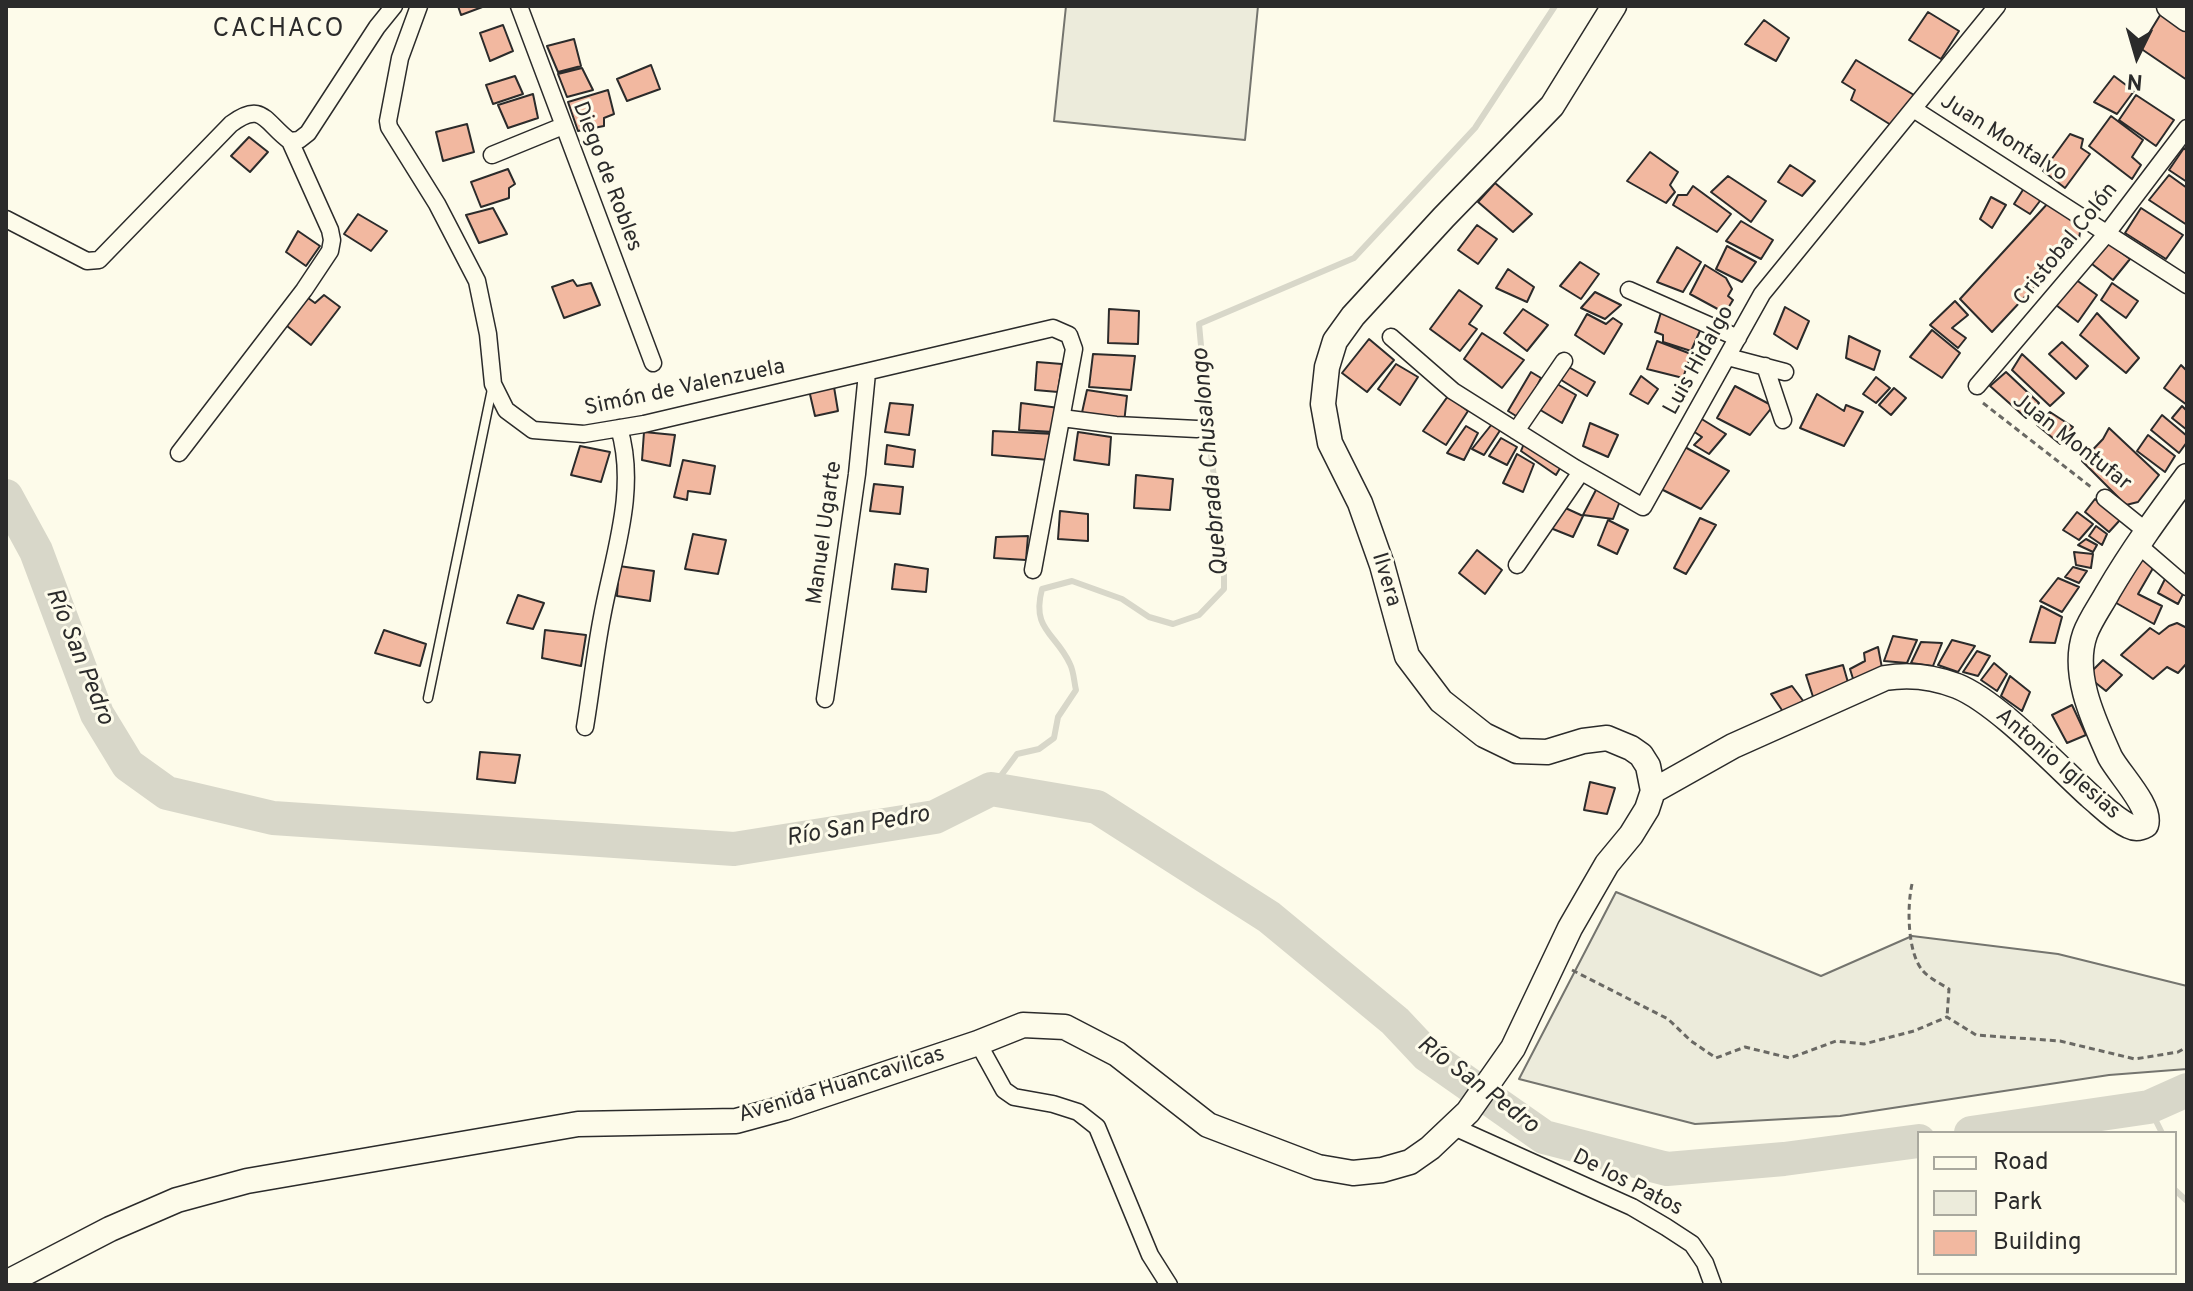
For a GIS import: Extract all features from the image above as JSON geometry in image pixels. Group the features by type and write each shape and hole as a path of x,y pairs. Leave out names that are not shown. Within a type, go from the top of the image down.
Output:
{"street":[{"path":"290,141 299,140 308,133 394,6"},
{"name":"Simón de Valenzuela","path":"419,6 400,58 389,127 437,204 477,281 488,334 493,384 506,410 533,430 584,434 867,373 1053,328 1069,335 1074,349 1033,570"},
{"name":"Diego de Robles","path":"519,6 653,363"},
{"name":"Ilvera","path":"1614,6 1552,106 1353,316 1335,341 1327,367 1323,404 1330,443 1360,503 1382,565 1407,656 1441,701 1484,735 1517,751 1547,752 1583,741 1607,738 1631,748 1641,755 1648,766 1653,791"},
{"name":"Luis Hidalgo","path":"1391,337 1453,391 1581,472 1643,507 1762,294 1997,6"},
{"path":"2169,6 2187,19"},
{"name":"Juan Montalvo","path":"1915,110 2187,285"},
{"path":"6,219 87,261 99,260 243,115 261,113 277,132 290,141 330,230 330,251 304,290 179,453"},
{"path":"492,155 563,126"},
{"name":"Cristobal Colón","path":"1977,386 2108,232 2187,128"},
{"path":"1629,290 1738,338"},
{"path":"1728,357 1785,372"},
{"path":"1516,431 1564,361"},
{"path":"1765,366 1783,420"},
{"name":"Manuel Ugarte","path":"825,699 857,474 867,373"},
{"path":"1062,418 1116,425 1197,429"},
{"path":"585,727 601,618 623,514 626,451 619,428"},
{"path":"1517,565 1581,472"},
{"name":"Antonio Iglesias","path":"1653,791 1733,746 1885,678 1904,675 1959,687 1987,705 2107,811 2132,828 2140,829 2146,825 2146,813 2111,759 2084,689 2081,665 2085,635 2141,538 2187,476"},
{"name":"Juan Montufar","path":"2105,498 2187,587"},
{"path":"1554,960 1607,864 1647,809 1653,791"},
{"name":"Avenida Huancavilcas","path":"6,1283 110,1229 177,1200 247,1181 578,1124 736,1121 784,1108 1023,1025 1065,1027 1117,1054 1208,1125 1318,1167 1353,1173 1382,1170 1410,1162 1461,1119 1513,1048 1554,960"},
{"path":"978,1043 1004,1090 1014,1097 1078,1112 1097,1127 1150,1255 1169,1285"},
{"name":"De los Patos","path":"1461,1119 1632,1207 1692,1244 1705,1263 1713,1285"}],"lane":[{"path":"428,698 493,384"}],"path":[{"name":"Juan Montufar","path":"1977,386 1976,395 1980,401 2105,498"},
{"path":"1912,884 1907,906 1916,959 1923,972 1949,989 1947,1017"},
{"path":"1554,960 1668,1019 1691,1041 1716,1058 1745,1047 1790,1058 1836,1041 1864,1044 1914,1031 1947,1017"},
{"path":"1947,1017 1976,1035 2060,1041 2135,1059 2178,1052 2187,1047"}],"green space":[{"path":"1066,6 1258,6 1245,140 1054,121"},
{"path":"1616,892 1821,976 1912,936 2058,954 2187,986 2187,1069 2109,1075 1840,1116 1695,1124 1519,1079"}],"building":[{"path":"458,6 485,6 461,15"},
{"path":"1928,12 1959,31 1941,59 1909,40"},
{"path":"2162,12 2187,31 2187,80 2140,48"},
{"path":"1764,20 1789,38 1776,61 1745,44"},
{"path":"503,25 513,51 490,61 480,33"},
{"path":"574,39 581,66 558,72 547,46"},
{"path":"1856,60 1914,95 1891,125 1851,100 1855,90 1842,82"},
{"path":"651,65 660,89 627,101 617,79"},
{"path":"582,68 593,90 567,97 558,74"},
{"path":"515,76 523,94 493,104 486,85"},
{"path":"2114,76 2134,91 2117,114 2094,102"},
{"path":"608,90 614,114 604,118 604,126 578,131 568,102"},
{"path":"533,94 538,118 508,128 498,105"},
{"path":"2136,95 2174,120 2156,146 2119,120"},
{"path":"2111,116 2143,140 2132,157 2141,165 2132,179 2089,146"},
{"path":"467,124 474,152 443,161 436,132"},
{"path":"2070,134 2083,139 2081,148 2090,154 2065,188 2043,171"},
{"path":"249,137 268,152 250,172 231,156"},
{"path":"2184,148 2187,151 2187,182 2169,170"},
{"path":"1650,152 1678,172 1670,185 1675,192 1666,203 1627,181"},
{"path":"1790,165 1815,181 1802,196 1778,182"},
{"path":"508,169 515,184 509,188 509,198 481,207 471,182"},
{"path":"2169,175 2187,188 2187,225 2149,200"},
{"path":"1728,176 1766,201 1751,222 1711,192"},
{"path":"1495,183 1532,214 1513,232 1478,202"},
{"path":"2026,185 2043,197 2030,214 2014,204"},
{"path":"1693,186 1731,214 1717,232 1673,205 1678,195 1687,195"},
{"path":"1991,197 2006,205 1992,228 1980,219"},
{"path":"2049,202 2081,225 2079,239 1992,332 1960,299"},
{"path":"493,208 507,234 479,243 466,215"},
{"path":"2141,208 2183,235 2166,259 2125,233"},
{"path":"358,214 387,231 371,251 344,234"},
{"path":"1741,221 1773,240 1761,259 1726,241"},
{"path":"1477,225 1497,239 1478,264 1458,250"},
{"path":"298,231 320,246 306,266 286,252"},
{"path":"2108,243 2130,259 2113,280 2088,261"},
{"path":"1727,246 1756,262 1742,282 1716,269"},
{"path":"1677,247 1701,262 1683,292 1657,282"},
{"path":"1580,262 1599,274 1581,299 1560,286"},
{"path":"1705,265 1726,278 1732,289 1728,296 1733,300 1725,313 1690,294"},
{"path":"1508,269 1534,287 1527,302 1496,288"},
{"path":"2075,279 2097,295 2078,322 2056,305"},
{"path":"573,280 577,286 591,283 600,305 564,318 552,287"},
{"path":"2112,283 2138,301 2126,318 2101,300"},
{"path":"1459,290 1482,306 1469,324 1477,329 1460,351 1430,329"},
{"path":"1595,292 1621,305 1605,319 1581,308"},
{"path":"304,295 315,303 324,295 340,307 311,345 282,322"},
{"path":"1955,301 1968,315 1952,328 1966,338 1958,348 1930,325"},
{"path":"1785,307 1809,321 1797,349 1774,334"},
{"path":"1109,309 1139,311 1138,344 1108,343"},
{"path":"1523,309 1548,325 1527,351 1504,333"},
{"path":"1662,309 1703,324 1691,351 1663,342 1663,335 1655,332"},
{"path":"2097,313 2139,358 2126,373 2080,335"},
{"path":"1587,314 1606,324 1613,318 1622,324 1604,354 1575,335"},
{"path":"1932,330 1960,353 1942,378 1910,357"},
{"path":"1482,333 1524,360 1502,388 1464,359"},
{"path":"1849,336 1880,351 1874,370 1846,358"},
{"path":"1369,339 1394,360 1367,392 1342,373"},
{"path":"1657,341 1691,354 1683,378 1647,369"},
{"path":"2062,342 2088,366 2076,379 2049,354"},
{"path":"1093,354 1135,356 1131,390 1089,387"},
{"path":"2022,354 2064,393 2050,406 2012,370"},
{"path":"1037,362 1062,364 1058,392 1035,390"},
{"path":"1396,364 1418,377 1400,405 1378,389"},
{"path":"1565,365 1595,382 1587,396 1558,378"},
{"path":"2181,365 2187,371 2187,405 2164,388"},
{"path":"1531,372 1541,378 1521,419 1508,411"},
{"path":"2006,372 2039,403 2026,418 1990,386"},
{"path":"1641,376 1658,389 1648,404 1630,394"},
{"path":"1876,377 1890,388 1876,403 1863,394"},
{"path":"1552,381 1576,395 1562,423 1537,408"},
{"path":"1735,386 1773,406 1750,435 1717,418"},
{"path":"834,387 838,411 815,416 809,390"},
{"path":"1894,388 1906,398 1891,415 1879,405"},
{"path":"1087,390 1127,396 1124,423 1081,417"},
{"path":"1817,394 1844,411 1846,405 1863,412 1844,446 1800,428"},
{"path":"1448,396 1468,411 1446,445 1423,431"},
{"path":"890,403 913,405 909,435 885,432"},
{"path":"1021,403 1059,408 1054,432 1019,430"},
{"path":"2182,406 2187,411 2187,430 2172,418"},
{"path":"2050,412 2073,427 2060,444 2037,425"},
{"path":"2162,415 2187,436 2187,442 2179,453 2151,430"},
{"path":"1700,418 1726,434 1709,454 1694,445 1702,437 1690,429"},
{"path":"1590,423 1618,435 1608,457 1583,446"},
{"path":"1492,424 1501,429 1484,455 1472,449"},
{"path":"1466,426 1478,433 1464,460 1447,453"},
{"path":"2109,428 2159,475 2138,502 2126,505 2082,461"},
{"path":"993,431 1054,434 1049,460 992,455"},
{"path":"644,432 675,435 670,466 642,460"},
{"path":"1078,432 1111,437 1109,465 1074,460"},
{"path":"2148,435 2175,456 2165,472 2137,451"},
{"path":"1501,438 1517,447 1507,465 1489,456"},
{"path":"1525,441 1562,465 1556,475 1521,451"},
{"path":"887,445 915,450 913,467 885,464"},
{"path":"580,446 610,452 601,482 571,475"},
{"path":"1683,446 1729,471 1701,509 1659,488"},
{"path":"1517,454 1534,464 1523,492 1503,483"},
{"path":"683,460 715,466 710,494 688,491 687,500 674,497"},
{"path":"1136,475 1173,479 1170,510 1134,508"},
{"path":"874,484 903,487 900,514 870,511"},
{"path":"1598,486 1622,496 1613,519 1583,515"},
{"path":"2095,499 2120,520 2109,532 2085,512"},
{"path":"1561,506 1583,516 1573,537 1548,527"},
{"path":"1060,511 1088,514 1088,541 1058,539"},
{"path":"2077,512 2093,524 2079,540 2063,530"},
{"path":"1700,518 1716,525 1686,574 1674,568"},
{"path":"1608,520 1628,530 1617,554 1598,545"},
{"path":"2096,526 2107,534 2102,545 2089,536"},
{"path":"693,534 726,540 718,574 685,569"},
{"path":"1028,536 1026,560 994,558 996,537"},
{"path":"2086,539 2097,545 2093,552 2078,545"},
{"path":"1477,550 1502,570 1485,594 1459,573"},
{"path":"2074,552 2093,554 2091,568 2076,565"},
{"path":"2135,552 2156,563 2138,594 2162,606 2154,624 2109,599"},
{"path":"895,564 928,569 926,592 892,589"},
{"path":"619,566 654,571 650,601 617,596"},
{"path":"2073,567 2087,571 2079,583 2065,577"},
{"path":"2167,575 2187,586 2178,604 2158,593"},
{"path":"2058,578 2079,587 2062,612 2040,601"},
{"path":"518,595 544,603 533,629 507,623"},
{"path":"2041,606 2062,617 2055,643 2030,642"},
{"path":"2177,623 2187,628 2187,663 2178,673 2167,667 2153,679 2121,655 2150,628 2159,634"},
{"path":"384,630 426,644 420,666 375,653"},
{"path":"545,630 586,635 581,666 542,658"},
{"path":"1893,636 1917,640 1907,663 1884,661"},
{"path":"1952,640 1975,646 1958,672 1938,665"},
{"path":"1921,642 1942,643 1933,666 1911,663"},
{"path":"1878,647 1882,668 1854,682 1850,669 1865,661 1864,653"},
{"path":"1977,651 1990,656 1978,676 1963,672"},
{"path":"2103,660 2122,675 2106,691 2087,676"},
{"path":"1994,663 2007,674 1997,691 1981,680"},
{"path":"1843,665 1849,686 1815,703 1806,675"},
{"path":"2010,676 2030,692 2022,711 2001,696"},
{"path":"1792,686 1807,706 1786,716 1771,694"},
{"path":"2072,705 2086,735 2067,743 2052,715"},
{"path":"480,752 520,755 515,783 477,779"},
{"path":"1590,782 1615,788 1607,814 1584,810"}],"waterway":[{"name":"Quebrada Chusalongo","path":"991,789 1017,754 1039,749 1054,738 1058,717 1076,690 1070,664 1042,623 1039,603 1042,589 1072,581 1122,599 1149,617 1173,624 1199,615 1224,589 1224,554 1199,324 1354,258 1475,128 1555,6"},
{"name":"Río San Pedro","path":"6,496 36,551 97,714 128,765 167,793 273,818 734,849 935,817 991,789 1097,807 1269,917 1395,1021 1427,1055 1544,1137 1667,1169 1784,1159 1917,1141"},
{"name":"Río San Pedro","path":"1985,1131 2149,1107 2187,1090"},
{"path":"2149,1107 2161,1131"},
{"path":"2177,1192 2187,1201"}],"district":[{"name":"CACHACO","path":"279,31"}]}
